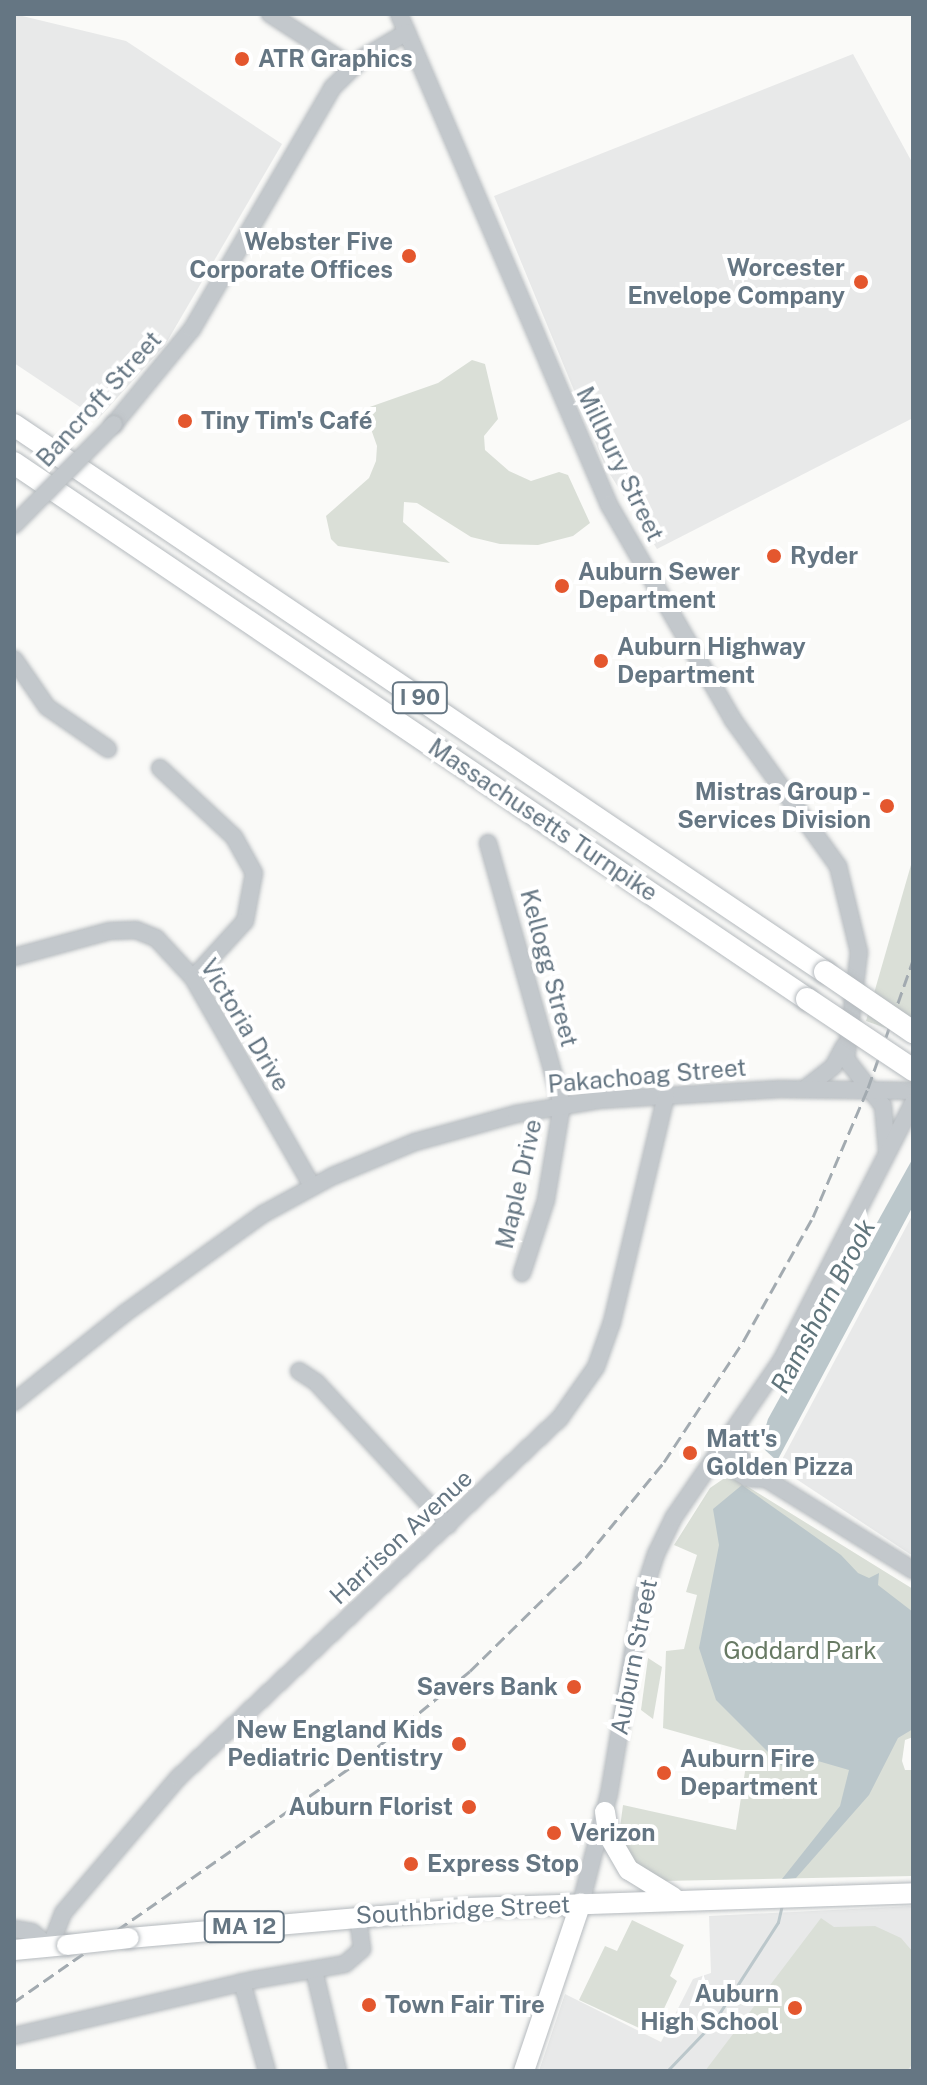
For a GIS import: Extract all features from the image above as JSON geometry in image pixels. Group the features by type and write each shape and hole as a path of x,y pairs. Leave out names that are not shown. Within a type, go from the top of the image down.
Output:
{"highway":[{"name":"Massachusetts Turnpike","path":"14,425 913,1032"},
{"name":"Massachusetts Turnpike","path":"14,463 913,1070"}],"main road":[{"path":"605,1812 609,1836 629,1870 677,1898"},
{"name":"Southbridge Street","path":"14,1950 358,1915 677,1898 913,1893"},
{"name":"Auburn Street","path":"524,2071 581,1903"}],"street":[{"path":"270,14 352,67"},
{"name":"Millbury Street","path":"399,14 609,505 733,720 838,866 859,952 844,1045"},
{"name":"Bancroft Street","path":"14,525 114,424 183,342 318,108 352,67 407,32"},
{"path":"14,659 47,707 108,749"},
{"path":"160,768 234,837 254,873 245,921 193,978"},
{"name":"Kellogg Street","path":"488,843 562,1105"},
{"name":"Victoria Drive","path":"14,957 110,931 136,930 164,944 193,978 312,1186"},
{"path":"844,1045 849,1066 886,1115 887,1150"},
{"path":"804,1088 833,1067 844,1045"},
{"name":"Pakachoag Street","path":"14,1402 187,1266 312,1186 415,1142 562,1105 804,1088 913,1091"},
{"name":"Harrison Avenue","path":"58,1946 63,1913 178,1778 540,1441 596,1367 612,1322 666,1096"},
{"name":"Auburn Street","path":"581,1903 605,1812 651,1567 674,1517 722,1452 786,1352 913,1103"},
{"name":"Maple Drive","path":"522,1273 546,1200 562,1105"},
{"path":"299,1371 326,1392 448,1525"},
{"path":"722,1452 728,1466 747,1478 766,1479 913,1570"},
{"path":"14,2036 242,1982 314,1970 359,1957 358,1915"},
{"path":"14,1929 32,1932 58,1946"},
{"path":"314,1970 338,2071"},
{"path":"242,1982 267,2071"}],"shaded area":[{"path":"14,14 126,41 282,144 165,345 98,419 14,363"},
{"path":"853,54 913,164 913,418 657,549 606,468 494,196"},
{"path":"913,1158 913,1206 777,1461 765,1450 762,1439 768,1419"},
{"path":"913,1214 913,1556 778,1467"},
{"path":"742,1485 841,1555 858,1573 869,1578 879,1573 878,1585 913,1612 913,1729 898,1738 869,1795 796,1878 782,1879 840,1806 849,1770 804,1757 782,1766 716,1700 699,1648 719,1545 713,1509"},
{"name":"Auburn High School","path":"913,1906 913,2071 539,2071 565,1994 661,2042 693,1979 711,1973 709,1916"}],"green space":[{"path":"472,360 485,364 498,419 484,436 485,450 509,471 531,481 559,472 568,475 590,523 573,536 538,545 500,544 471,537 417,503 404,502 403,522 450,563 338,546 331,539 326,516 369,478 376,461 377,446 364,409 438,383"},
{"path":"913,858 913,1038 866,1021"},
{"name":"Goddard Park","path":"729,1475 913,1589 913,1737 905,1740 902,1761 905,1770 913,1770 913,1876 662,1881 639,1870 619,1835 623,1805 736,1830 748,1752 663,1728 666,1651 684,1649 697,1595 686,1592 697,1555 674,1545 710,1488"},
{"path":"648,1658 662,1667 653,1719 641,1710"},
{"name":"Auburn High School","path":"821,1918 834,1927 875,1926 901,1938 913,1952 913,2063 907,2071 705,2071"},
{"path":"632,1920 684,1945 670,1976 677,1981 652,2034 579,2000 605,1946 617,1951"}],"waterway":[{"path":"667,2071 713,2023 778,1922 782,1904"}],"railway":[{"path":"14,2002 364,1758 470,1671 586,1557 664,1462 744,1340 813,1217 868,1088 913,960"}],"place":[{"name":"ATR Graphics","path":"242,59"},
{"name":"Webster Five Corporate Offices","path":"409,256"},
{"name":"Worcester Envelope Company","path":"861,282"},
{"name":"Tiny Tim's Café","path":"185,421"},
{"name":"Ryder","path":"774,556"},
{"name":"Auburn Sewer Department","path":"562,586"},
{"name":"Auburn Highway Department","path":"601,661"},
{"name":"Mistras Group - Services Division","path":"887,806"},
{"name":"Matt's Golden Pizza","path":"690,1453"},
{"name":"Savers Bank","path":"574,1687"},
{"name":"New England Kids Pediatric Dentistry","path":"459,1744"},
{"name":"Auburn Fire Department","path":"664,1773"},
{"name":"Auburn Florist","path":"469,1807"},
{"name":"Verizon","path":"554,1833"},
{"name":"Express Stop","path":"411,1864"},
{"name":"Town Fair Tire","path":"369,2005"},
{"name":"Auburn High School","path":"795,2008"}],"water label":[{"name":"Ramshorn Brook","path":"823,1306"}]}
